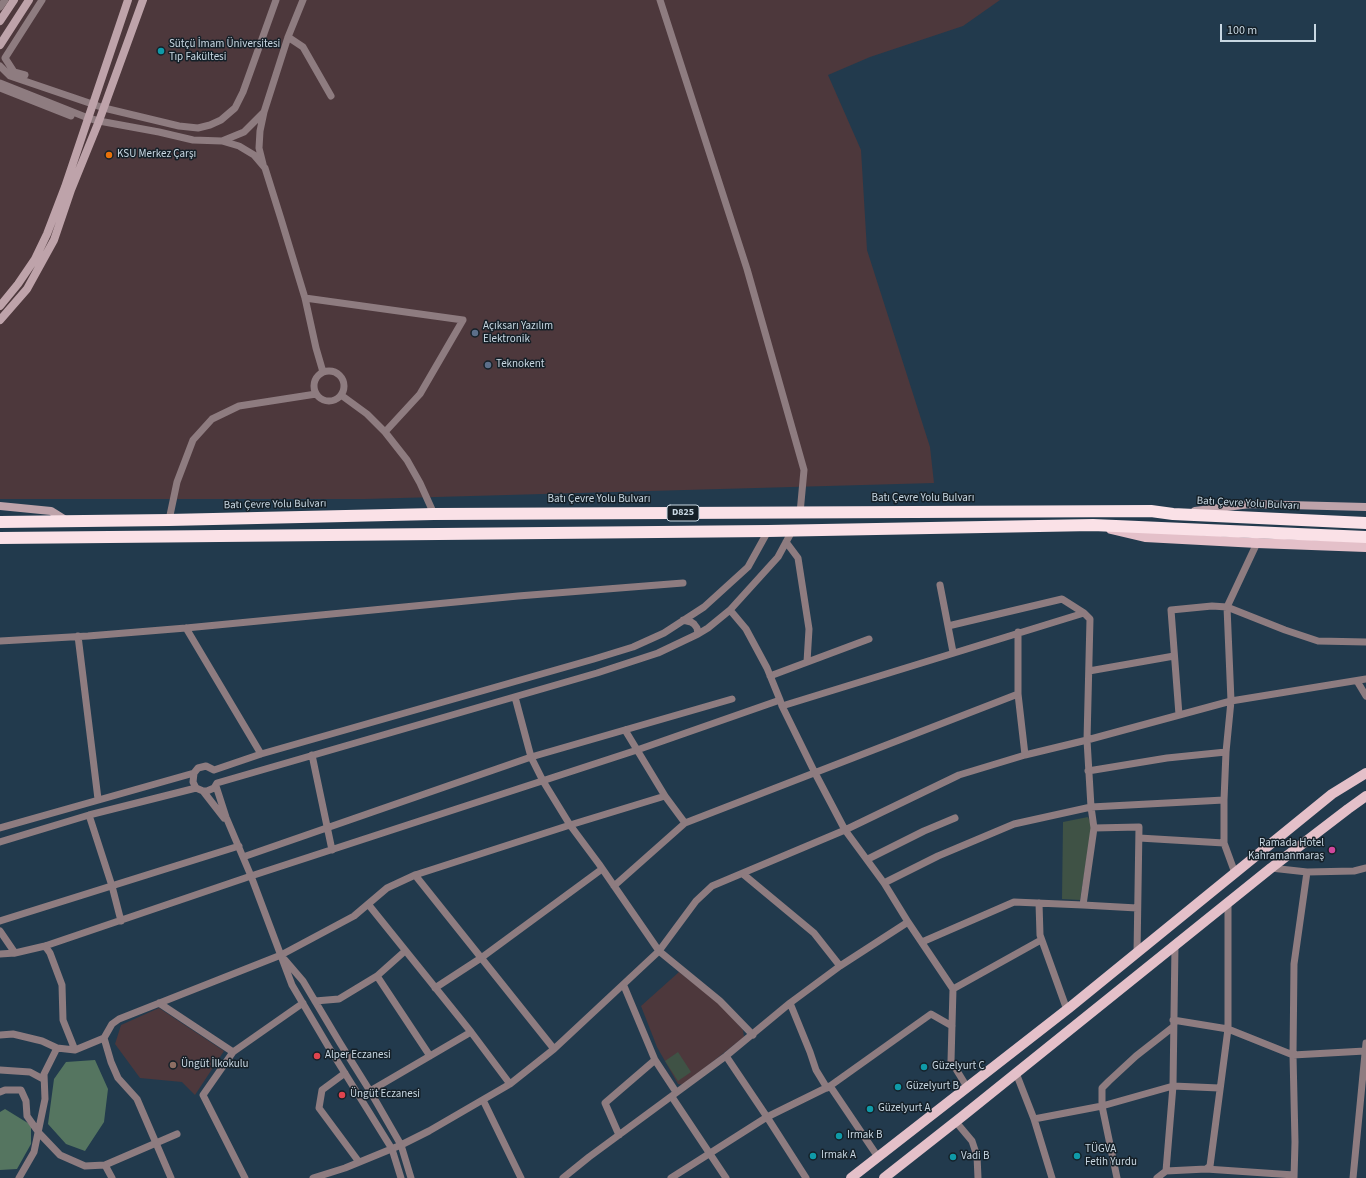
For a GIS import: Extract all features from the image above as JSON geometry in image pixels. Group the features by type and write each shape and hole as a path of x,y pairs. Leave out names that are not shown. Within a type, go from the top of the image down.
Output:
{"highway":[{"name":"Batı Çevre Yolu Bulvarı","path":"0,522 69,522 434,514 1151,511 1173,514 1366,524"},
{"name":"D825","path":"0,538 792,531 1093,525 1366,537"}],"main road":[{"path":"1093,525 1145,537 1366,547"},
{"path":"851,1178 1067,1010 1332,794 1366,773"},
{"path":"884,1178 956,1122 1228,902 1366,796"}],"street":[{"path":"0,7 5,0"},
{"path":"0,21 14,0"},
{"path":"0,44 29,0"},
{"path":"25,75 14,72 5,58 42,0"},
{"path":"0,306 35,260 47,234 128,0"},
{"path":"0,320 27,289 54,240 71,190 104,108 143,0"},
{"path":"0,66 10,76 104,108 179,126 198,128 221,120 235,108 243,92 276,0"},
{"path":"303,0 288,37 264,112 260,131 259,148 305,298 316,348 324,372"},
{"path":"660,0 747,269 804,470 800,513"},
{"path":"288,37 303,47 331,96"},
{"path":"0,83 99,121 193,140 222,141 239,146 254,155 265,168"},
{"path":"0,88 71,116"},
{"path":"222,141 244,132 264,112"},
{"path":"305,298 463,320 420,394 385,432"},
{"path":"324,372 334,372 341,378 344,387 341,396 337,399 328,401 319,398 316,394 314,389 316,379 324,372"},
{"path":"169,520 177,482 193,440 212,419 239,406 316,394"},
{"path":"341,396 367,414 385,432 407,460 420,482 434,514"},
{"path":"1173,514 1250,504 1366,507"},
{"path":"0,506 50,511 69,522"},
{"path":"214,770 261,754 633,647 664,633 704,607 748,567 768,531"},
{"path":"0,842 89,815 200,790 211,790 216,784 597,673 658,653 698,634 730,610 778,557 792,531"},
{"path":"0,544 43,544 59,538"},
{"path":"786,542 798,558 809,629 807,662"},
{"path":"1235,873 1224,844 1226,752 1231,701 1226,607 1257,543"},
{"path":"0,641 186,628 518,596 683,583"},
{"path":"940,585 953,652"},
{"path":"948,626 1062,599 1084,613 1090,619 1087,740 1088,771 1094,828 1083,904"},
{"path":"1179,715 1171,610 1212,606 1226,607 1318,641 1366,642"},
{"path":"730,610 746,629 770,676 781,703 814,772 845,830 884,882 908,922 953,989 952,1061 967,1087"},
{"path":"0,954 45,946 251,876 781,703 1084,613"},
{"path":"683,620 694,624 697,628 698,634"},
{"path":"186,628 261,754"},
{"path":"1018,632 1018,694 1024,755"},
{"path":"78,636 98,799"},
{"path":"770,676 869,639"},
{"path":"1089,671 1174,656"},
{"path":"313,1178 345,1168 401,1145 429,1131 510,1084 554,1049 624,986 659,952 696,901 712,886 744,874 764,863 781,858 845,830 959,775 1024,755 1087,740 1231,701 1366,679"},
{"path":"1357,681 1366,696"},
{"path":"614,886 685,823 1018,694"},
{"path":"515,697 531,757 543,781 570,825 659,952 720,1001 753,1035"},
{"path":"243,857 531,757 732,699"},
{"path":"625,730 665,796 685,823"},
{"path":"1088,771 1167,758 1226,752"},
{"path":"312,755 332,850"},
{"path":"229,824 193,782 194,773 198,768 206,766 214,770 217,776 216,784 229,824 251,876 292,985 392,1149 400,1178"},
{"path":"0,828 194,773"},
{"path":"0,1035 13,1034 42,1041 57,1048 75,1050 104,1038 112,1024 119,1019 281,955 354,916 387,888 416,875 665,796"},
{"path":"884,882 938,856 1014,824 1091,807 1224,800"},
{"path":"89,815 112,886 121,920"},
{"path":"868,859 924,831 955,818"},
{"path":"1094,828 1139,827 1136,954"},
{"path":"1139,838 1224,844"},
{"path":"0,921 238,846"},
{"path":"1271,868 1307,872 1354,871 1366,868"},
{"path":"435,988 482,958 602,869"},
{"path":"1157,1178 1166,1171 1206,1169 1294,1176 1294,964 1307,872"},
{"path":"744,874 814,933 840,966"},
{"path":"416,875 554,1049"},
{"path":"922,942 1014,902 1083,904 1137,908"},
{"path":"1206,1169 1210,1166 1219,1088 1228,1029 1228,902"},
{"path":"1039,903 1041,940 1067,1010"},
{"path":"368,904 471,1032 510,1084"},
{"path":"567,1177 589,1156 726,1056 790,1003 840,966 908,922"},
{"path":"0,931 15,952"},
{"path":"953,989 1041,940"},
{"path":"1166,1171 1172,1086 1175,945"},
{"path":"45,946 50,954 62,985 63,1020 75,1050"},
{"path":"315,1001 339,999 377,976 405,951"},
{"path":"281,955 303,981 370,1091 401,1145 411,1178"},
{"path":"377,976 430,1056"},
{"path":"624,986 655,1060 708,1154 726,1178"},
{"path":"159,1003 233,1052"},
{"path":"245,1178 204,1095 233,1052 303,1003"},
{"path":"790,1003 816,1070 878,1157"},
{"path":"671,1178 767,1117 829,1087 931,1014 952,1026"},
{"path":"1117,1178 1102,1106 1102,1088 1173,1023 1228,1029 1293,1055 1365,1047 1353,1178"},
{"path":"370,1091 471,1032"},
{"path":"104,1038 111,1062 118,1078 137,1099 171,1178"},
{"path":"19,1178 34,1152 45,1099 44,1074 57,1048"},
{"path":"726,1056 806,1178"},
{"path":"619,1135 605,1103 655,1060"},
{"path":"0,1070 30,1072 43,1079"},
{"path":"345,1073 322,1090 319,1108 359,1162"},
{"path":"1016,1073 1034,1119 1052,1178"},
{"path":"1034,1119 1102,1106 1172,1086 1219,1088"},
{"path":"0,1092 6,1090 21,1090 26,1102 27,1116 39,1133 60,1155 85,1166 105,1165 177,1134"},
{"path":"482,1100 521,1178"},
{"path":"956,1122 972,1141 977,1156 978,1178"},
{"path":"105,1165 112,1178"}],"shaded area":[{"path":"0,0 1000,0 963,26 870,57 828,75 861,150 867,250 930,447 934,483 365,499 0,499"},
{"path":"679,972 718,1002 743,1030 744,1037 683,1085 678,1084 657,1047 641,1006"},
{"name":"Üngüt İlkokulu","path":"159,1008 224,1051 195,1095 182,1082 140,1078 115,1044 121,1025"}],"green space":[{"path":"1088,817 1092,826 1080,900 1062,899 1063,822"},
{"path":"678,1052 691,1072 678,1081 665,1061"},
{"path":"95,1060 108,1089 104,1122 85,1151 66,1144 48,1124 54,1079 66,1062"},
{"path":"5,1109 31,1125 31,1144 17,1169 0,1170 0,1112"}],"place":[{"name":"Sütçü İmam Üniversitesi Tıp Fakültesi","path":"161,51"},
{"name":"KSU Merkez Çarşı","path":"109,155"},
{"name":"Açıksarı Yazılım Elektronik","path":"475,333"},
{"name":"Teknokent","path":"488,365"},
{"name":"Ramada Hotel Kahramanmaraş","path":"1332,850"},
{"name":"Alper Eczanesi","path":"317,1056"},
{"name":"Üngüt İlkokulu","path":"173,1065"},
{"name":"Güzelyurt C","path":"924,1067"},
{"name":"Güzelyurt B","path":"898,1087"},
{"name":"Üngüt Eczanesi","path":"342,1095"},
{"name":"Güzelyurt A","path":"870,1109"},
{"name":"Irmak B","path":"839,1136"},
{"name":"Irmak A","path":"813,1156"},
{"name":"TÜGVA Fetih Yurdu","path":"1077,1156"},
{"name":"Vadi B","path":"953,1157"}]}
